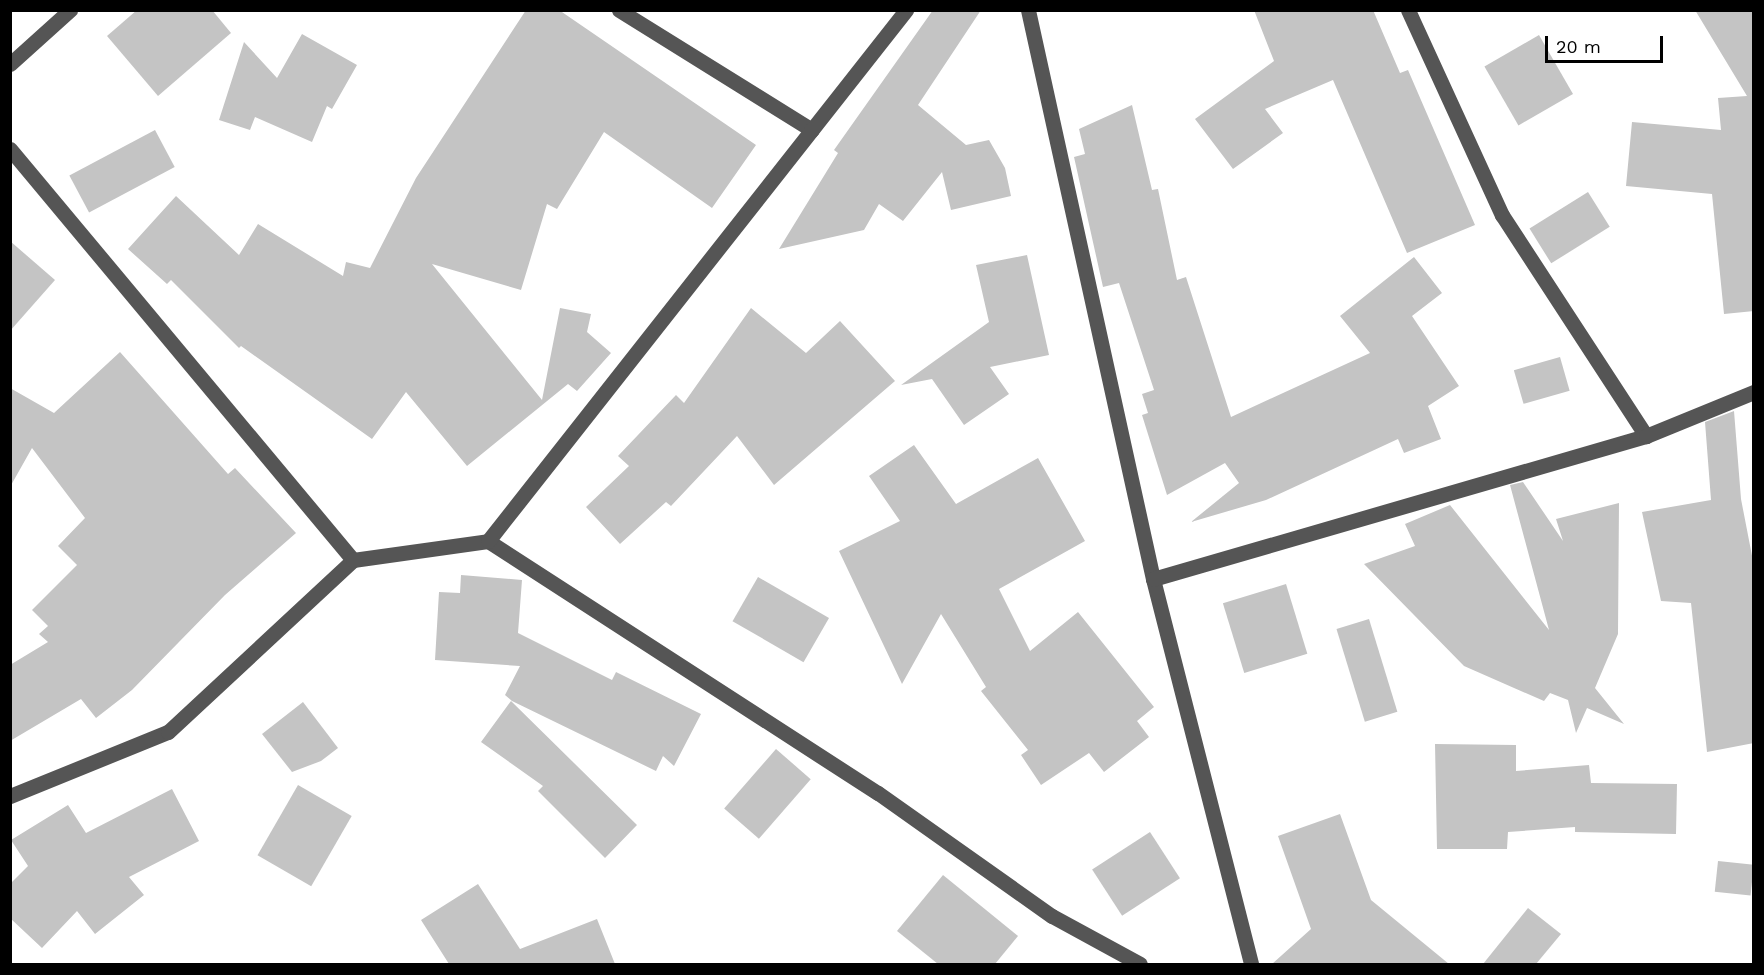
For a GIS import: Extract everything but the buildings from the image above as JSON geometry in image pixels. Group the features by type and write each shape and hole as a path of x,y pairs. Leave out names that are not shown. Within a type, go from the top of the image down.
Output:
{"street":[{"path":"10,64 70,10"},
{"path":"619,10 812,130"},
{"path":"488,542 906,10"},
{"path":"1028,10 1153,579 1251,964"},
{"path":"1408,10 1502,215 1646,436"},
{"path":"10,149 353,560"},
{"path":"1153,579 1646,436 1754,392"},
{"path":"10,796 168,732 353,560 488,542 878,793 1052,916 1140,964"}]}
